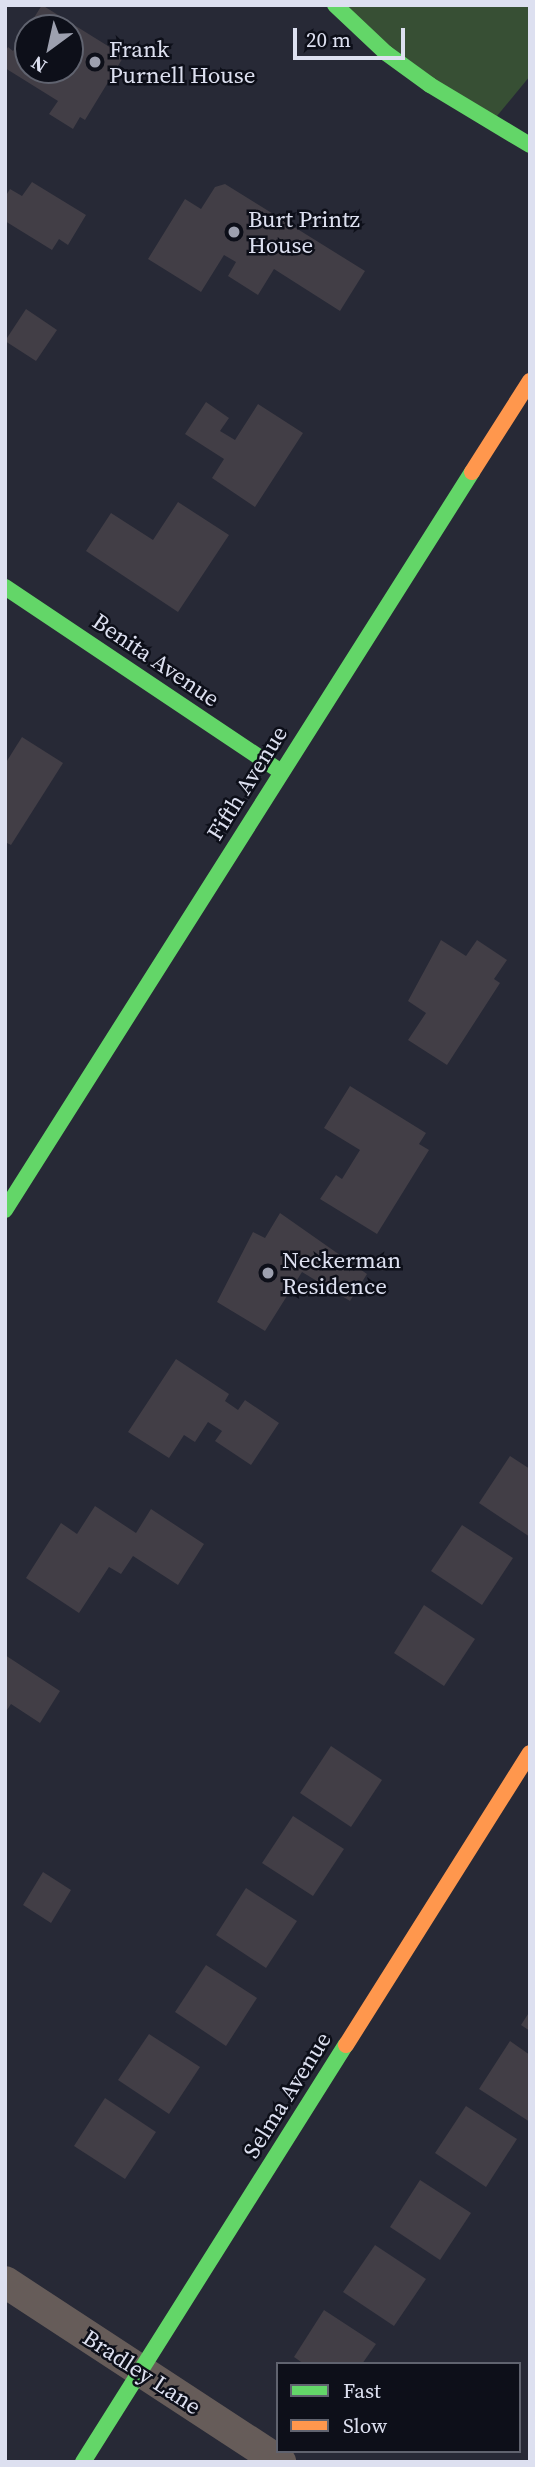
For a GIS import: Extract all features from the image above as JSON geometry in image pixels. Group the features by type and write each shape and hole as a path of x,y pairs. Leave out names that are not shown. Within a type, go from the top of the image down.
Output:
{"street":[{"path":"335,5 418,77 530,145"},
{"name":"Fifth Avenue","path":"5,1210 530,381"},
{"name":"Benita Avenue","path":"5,587 281,772"},
{"name":"Selma Avenue","path":"83,2462 530,1753"},
{"name":"Bradley Lane","path":"5,2282 279,2462"}],"green space":[{"path":"335,5 530,5 530,76 492,122"}],"building":[{"path":"42,5 56,14 36,14"},
{"path":"84,31 124,56 85,120 80,117 73,129 49,114 58,101 31,84 84,84"},
{"path":"8,47 14,49 14,74 5,68 5,52"},
{"path":"32,182 86,215 68,245 59,239 52,250 5,221 5,197 10,189 22,196"},
{"name":"Burt Printz House","path":"225,184 365,271 340,311 274,269 258,295 228,276 236,262 224,255 201,292 148,259 185,199 201,209 215,187"},
{"path":"26,309 57,330 36,361 5,341"},
{"path":"206,402 229,418 220,431 235,440 258,404 303,433 255,507 212,478 224,459 185,434"},
{"path":"178,502 229,535 178,612 86,551 111,513 153,540"},
{"path":"22,737 63,763 11,845 5,842 5,764"},
{"path":"441,940 466,956 477,940 507,960 494,979 500,983 447,1065 408,1040 426,1013 408,1001"},
{"path":"350,1086 426,1133 419,1144 429,1150 377,1234 320,1199 336,1175 342,1179 360,1150 324,1128"},
{"name":"Neckerman Residence","path":"280,1213 367,1274 350,1301 302,1272 265,1331 217,1302 253,1232 265,1238"},
{"path":"176,1359 229,1394 225,1401 238,1410 245,1400 279,1423 251,1465 215,1441 222,1431 208,1422 195,1442 184,1435 169,1458 128,1432"},
{"path":"510,1456 530,1469 530,1537 479,1503"},
{"path":"95,1506 136,1533 151,1509 204,1544 178,1585 133,1556 121,1574 109,1567 79,1613 26,1578 61,1523 77,1534"},
{"path":"462,1525 513,1558 482,1605 431,1571"},
{"path":"424,1605 475,1639 444,1686 394,1653"},
{"path":"5,1655 60,1691 40,1723 11,1704 5,1713"},
{"path":"331,1746 382,1780 351,1827 300,1793"},
{"path":"293,1816 344,1849 313,1896 262,1863"},
{"path":"43,1872 71,1890 51,1923 23,1905"},
{"path":"246,1888 297,1921 266,1968 216,1935"},
{"path":"206,1965 257,1998 226,2046 175,2012"},
{"path":"530,2011 530,2031 521,2025"},
{"path":"149,2034 200,2067 169,2114 118,2080"},
{"path":"510,2041 530,2055 530,2122 479,2089"},
{"path":"105,2098 156,2132 125,2179 74,2146"},
{"path":"466,2106 517,2139 486,2187 435,2153"},
{"path":"420,2180 471,2213 440,2260 390,2227"},
{"path":"375,2245 426,2279 394,2326 343,2292"},
{"path":"324,2310 376,2344 363,2362 301,2362 294,2357"}],"traffic: fast":[{"path":"335,5 386,53 430,85 530,145"},
{"path":"5,1210 472,472"},
{"path":"5,587 281,772"},
{"path":"83,2462 346,2045"}],"traffic: slow":[{"path":"472,472 530,381"},
{"path":"346,2045 530,1753"}],"place":[{"name":"Frank Purnell House","path":"95,62"},
{"name":"Burt Printz House","path":"234,232"},
{"name":"Neckerman Residence","path":"268,1273"}]}
